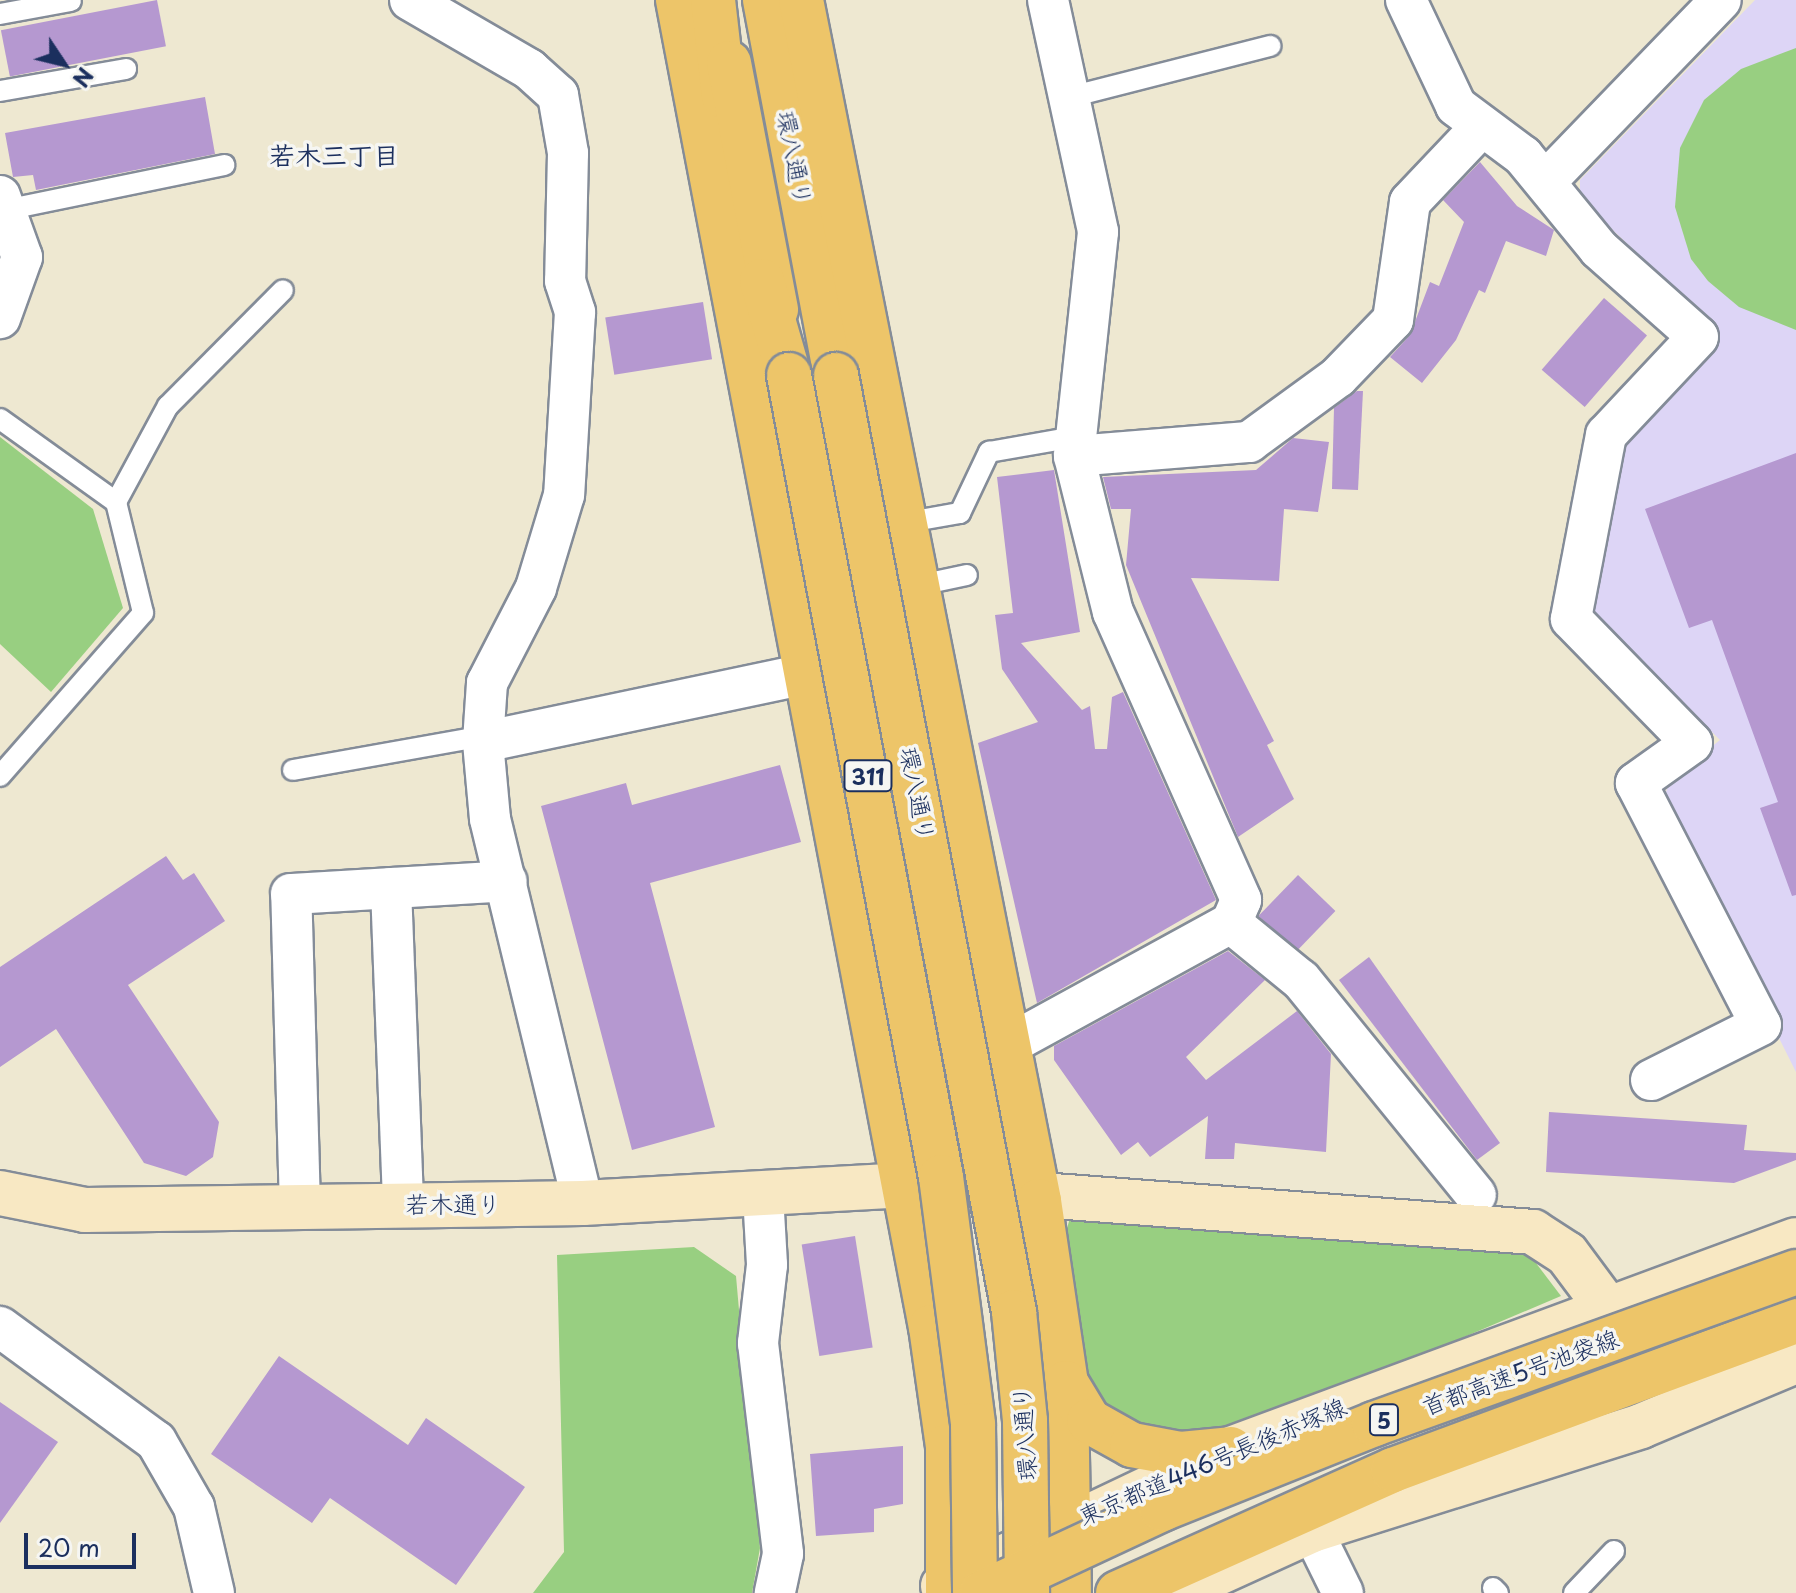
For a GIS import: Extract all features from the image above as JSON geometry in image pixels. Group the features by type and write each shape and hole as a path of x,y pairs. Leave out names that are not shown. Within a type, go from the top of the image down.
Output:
{"main road":[{"path":"680,0 733,180 773,382 807,674 907,1185 948,1446 957,1591"},
{"path":"680,0 773,382"},
{"path":"715,0 733,180"},
{"name":"環八通り","path":"715,0 773,382 943,1191 973,1425 957,1591"},
{"path":"767,0 824,204"},
{"name":"環八通り","path":"767,0 854,370 1012,1297 1025,1421 1027,1593"},
{"path":"799,0 824,204 854,370 903,523 1039,1201 1066,1383 1071,1521 1069,1593"},
{"path":"799,0 854,370"},
{"name":"首都高速5号池袋線","path":"957,1591 1374,1424 1796,1272"},
{"name":"首都高速5号池袋線","path":"1118,1593 1393,1470 1796,1321"},
{"path":"1066,1383 1089,1421 1132,1445 1181,1454 1231,1449"}],"street":[{"path":"410,0 529,69 558,95 568,153 565,281 575,312 564,495 536,588 487,683 483,739 490,819 583,1203"},
{"path":"885,1074 1008,1045 1231,923 1241,900 1113,612 1074,447 1100,265 1089,171 1066,98 1048,0"},
{"path":"1406,0 1456,106 1547,180 1599,249 1698,337 1606,435 1571,619 1692,743 1636,783 1761,1025 1651,1080"},
{"path":"1547,180 1703,6"},
{"path":"1074,447 1249,442 1338,377 1393,320 1410,202 1481,127"},
{"path":"0,318 22,257 2,219 3,203"},
{"path":"483,739 807,674"},
{"path":"300,1207 291,894 507,881"},
{"path":"391,888 403,1204"},
{"path":"1231,923 1301,980 1476,1195"},
{"name":"若木通り","path":"0,1193 85,1210 583,1203 907,1185 1039,1201 1533,1232 1567,1254 1605,1305"},
{"path":"763,1195 767,1265 758,1343 783,1554 775,1593"},
{"name":"東京都道446号長後赤塚線","path":"957,1591 1071,1521 1231,1449 1605,1305 1796,1240"},
{"path":"0,1327 156,1441 194,1507 214,1593"},
{"path":"1174,1593 1312,1530 1641,1426 1794,1365"},
{"path":"1312,1530 1343,1593"}],"lane":[{"path":"0,14 71,1"},
{"path":"1066,98 1270,46"},
{"path":"0,91 126,69"},
{"path":"3,203 224,165"},
{"path":"116,502 168,406 283,290"},
{"path":"0,419 116,502 143,613 0,776"},
{"path":"903,523 960,513 989,452 1074,447"},
{"path":"915,586 967,575"},
{"path":"293,770 483,739"},
{"path":"1574,1593 1614,1551"}],"shaded area":[{"path":"1755,0 1796,0 1796,1072 1662,804 1670,780 1720,740 1588,608 1626,439 1713,345 1714,326 1580,199 1580,180"}],"green space":[{"path":"1796,48 1796,330 1739,307 1708,281 1691,259 1675,207 1680,148 1704,100 1741,69"},
{"path":"0,437 93,509 123,608 51,692 0,644"},
{"path":"1070,1218 1520,1242 1561,1296 1224,1439 1149,1443 1087,1401 1063,1242"},
{"path":"694,1247 736,1276 760,1548 752,1593 533,1593 564,1552 557,1255"}],"building":[{"path":"157,0 166,46 10,76 1,30"},
{"path":"205,97 215,154 36,190 33,175 13,177 5,133"},
{"path":"1480,162 1517,206 1554,230 1546,256 1506,241 1485,293 1479,290 1456,340 1422,383 1390,357 1410,335 1430,282 1439,286 1464,222 1443,200"},
{"path":"1604,298 1647,335 1585,407 1542,370"},
{"path":"703,302 712,359 614,375 605,317"},
{"path":"1357,391 1363,391 1358,490 1332,489 1334,408"},
{"path":"1293,438 1329,442 1318,512 1284,509 1279,581 1191,578 1274,741 1267,745 1294,799 1238,837 1126,565 1131,509 1111,509 1103,477 1256,470"},
{"path":"1796,453 1796,895 1792,896 1760,808 1778,802 1712,620 1689,628 1645,509"},
{"path":"1054,470 1080,632 1021,643 1082,710 1090,706 1095,749 1107,749 1112,697 1123,692 1216,900 1037,1003 978,743 1038,722 1002,669 995,615 1013,613 997,477"},
{"path":"780,765 801,842 650,883 715,1127 632,1150 541,806 626,783 632,805"},
{"path":"166,856 183,880 194,873 225,921 128,985 219,1122 213,1157 186,1176 144,1163 56,1029 0,1067 0,967"},
{"path":"1298,875 1335,911 1296,952 1258,916"},
{"path":"1228,951 1265,980 1186,1057 1206,1080 1297,1011 1331,1054 1326,1152 1235,1143 1234,1159 1205,1159 1208,1116 1150,1157 1138,1142 1121,1155 1054,1060 1054,1046"},
{"path":"1369,957 1500,1143 1477,1160 1339,980"},
{"path":"1549,1112 1747,1125 1744,1150 1796,1153 1796,1160 1734,1183 1546,1172"},
{"path":"855,1236 873,1348 819,1356 802,1244"},
{"path":"279,1356 408,1445 426,1418 525,1487 456,1585 330,1498 312,1523 211,1454"},
{"path":"0,1402 58,1442 0,1523"},
{"path":"903,1446 903,1504 874,1509 874,1532 816,1536 810,1454"}],"district":[{"name":"若木三丁目","path":"334,155"}]}
